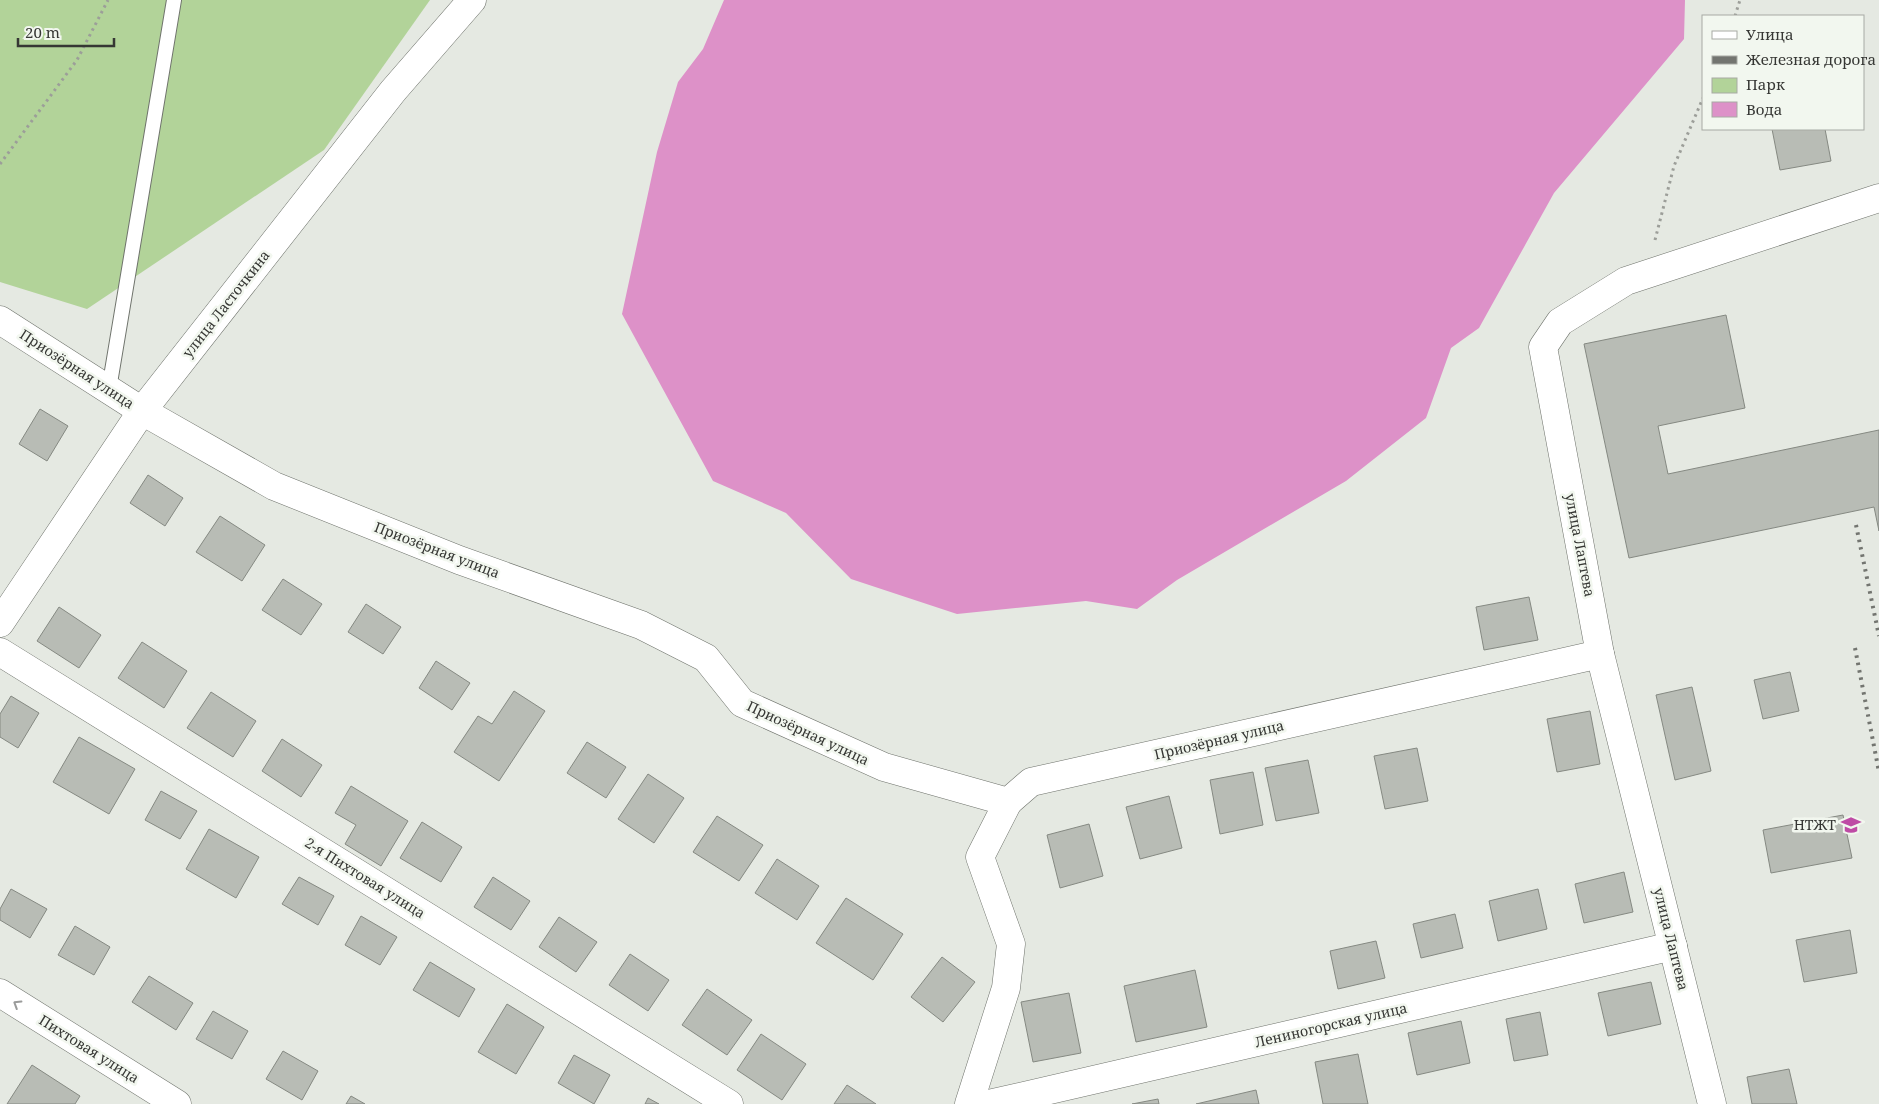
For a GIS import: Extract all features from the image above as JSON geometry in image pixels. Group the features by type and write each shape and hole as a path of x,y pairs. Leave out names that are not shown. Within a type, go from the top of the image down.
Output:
{"street":[{"name":"улица Ласточкина","path":"0,623 142,411 393,91 472,0"},
{"name":"улица Лаптева","path":"1712,1104 1600,654 1543,347 1560,322 1626,281 1879,198"},
{"name":"Приозёрная улица","path":"0,320 142,411 274,486 459,560 641,625 706,658 742,703 884,767 1008,802 1031,782 1600,654"},
{"name":"2-я Пихтовая улица","path":"0,652 729,1104"},
{"path":"969,1104 1006,988 1011,944 980,858 1008,802"},
{"name":"Лениногорская улица","path":"990,1104 1673,946"},
{"name":"Пихтовая улица","path":"0,993 177,1104"}],"lane":[{"path":"109,389 174,0"}],"path":[{"path":"0,164 77,60 108,0"},
{"path":"1735,15 1740,0"},
{"path":"1654,242 1674,166 1702,100"}],"green space":[{"path":"0,0 430,0 324,150 87,309 0,282"}],"water":[{"path":"724,0 1685,0 1684,39 1554,193 1479,328 1451,348 1426,418 1346,481 1177,580 1137,609 1086,601 957,614 851,579 786,513 713,481 622,314 657,152 678,82 703,49"}],"building":[{"path":"1772,130 1825,130 1831,161 1780,170"},
{"path":"1726,315 1745,408 1658,426 1668,474 1879,430 1879,531 1874,507 1629,558 1584,344"},
{"path":"40,409 68,426 47,461 19,444"},
{"path":"148,475 183,498 165,526 130,503"},
{"path":"220,516 265,545 242,581 196,552"},
{"path":"283,579 322,604 301,635 262,610"},
{"path":"1529,597 1538,640 1484,650 1476,607"},
{"path":"366,604 401,627 383,654 348,632"},
{"path":"59,607 101,635 79,668 37,641"},
{"path":"142,642 187,671 164,708 118,678"},
{"path":"436,661 470,683 452,710 419,688"},
{"path":"1790,672 1799,711 1763,719 1754,680"},
{"path":"1692,687 1711,771 1675,780 1656,695"},
{"path":"514,691 545,711 499,781 454,752 478,716 492,724"},
{"path":"211,692 256,721 233,757 187,728"},
{"path":"11,696 39,713 18,748 0,737 0,714"},
{"path":"1590,711 1600,764 1557,772 1547,719"},
{"path":"79,737 135,769 109,814 53,782"},
{"path":"282,739 322,765 301,797 262,771"},
{"path":"587,742 626,767 606,798 567,773"},
{"path":"1417,748 1428,801 1385,809 1374,756"},
{"path":"1308,760 1319,813 1276,821 1265,768"},
{"path":"1253,772 1263,825 1220,834 1210,780"},
{"path":"648,774 684,798 654,843 618,819"},
{"path":"351,786 408,821 381,866 345,844 356,825 335,813"},
{"path":"161,791 197,811 180,839 145,820"},
{"path":"1169,796 1182,848 1140,859 1126,807"},
{"path":"1843,815 1852,858 1771,873 1763,830"},
{"path":"717,816 763,845 739,881 693,852"},
{"path":"422,822 462,847 441,882 400,858"},
{"path":"1089,824 1103,876 1060,888 1047,835"},
{"path":"209,829 259,857 236,898 186,869"},
{"path":"777,859 819,886 797,920 755,893"},
{"path":"1624,872 1633,912 1584,923 1575,884"},
{"path":"299,877 334,896 318,925 282,904"},
{"path":"493,877 530,901 511,930 474,907"},
{"path":"11,889 47,909 30,938 0,920 0,909"},
{"path":"1538,889 1547,929 1498,941 1489,901"},
{"path":"846,898 903,934 873,980 816,943"},
{"path":"1455,914 1463,948 1421,958 1413,924"},
{"path":"361,916 397,937 380,965 345,945"},
{"path":"559,917 597,942 576,972 539,947"},
{"path":"75,926 110,947 94,975 58,955"},
{"path":"1850,930 1857,973 1804,982 1796,940"},
{"path":"1376,941 1385,978 1338,989 1330,951"},
{"path":"630,954 669,980 648,1011 609,985"},
{"path":"942,957 975,982 943,1022 911,997"},
{"path":"430,962 475,989 459,1017 413,990"},
{"path":"1195,970 1207,1027 1136,1042 1124,986"},
{"path":"149,976 193,1003 176,1030 132,1002"},
{"path":"1651,982 1661,1024 1608,1036 1598,993"},
{"path":"707,989 752,1020 727,1055 682,1025"},
{"path":"1069,993 1081,1053 1033,1062 1021,1002"},
{"path":"507,1004 544,1027 516,1074 478,1052"},
{"path":"213,1011 248,1031 232,1059 196,1039"},
{"path":"1540,1012 1548,1055 1514,1061 1506,1019"},
{"path":"1461,1021 1470,1063 1417,1075 1408,1033"},
{"path":"761,1034 806,1064 782,1100 737,1070"},
{"path":"283,1051 318,1071 302,1100 266,1079"},
{"path":"1358,1054 1368,1104 1323,1104 1315,1062"},
{"path":"574,1055 610,1075 594,1104 558,1083"},
{"path":"32,1065 80,1096 75,1104 7,1104"},
{"path":"1789,1069 1797,1104 1752,1104 1747,1077"},
{"path":"847,1085 876,1104 834,1104"},
{"path":"1256,1090 1259,1104 1196,1104"},
{"path":"351,1096 365,1104 346,1104"},
{"path":"648,1098 659,1104 645,1104"},
{"path":"1158,1099 1159,1104 1132,1104"}],"railway":[{"path":"1856,525 1879,636"},
{"path":"1855,648 1879,772"}],"place":[{"name":"НТЖТ","path":"1851,825"}]}
